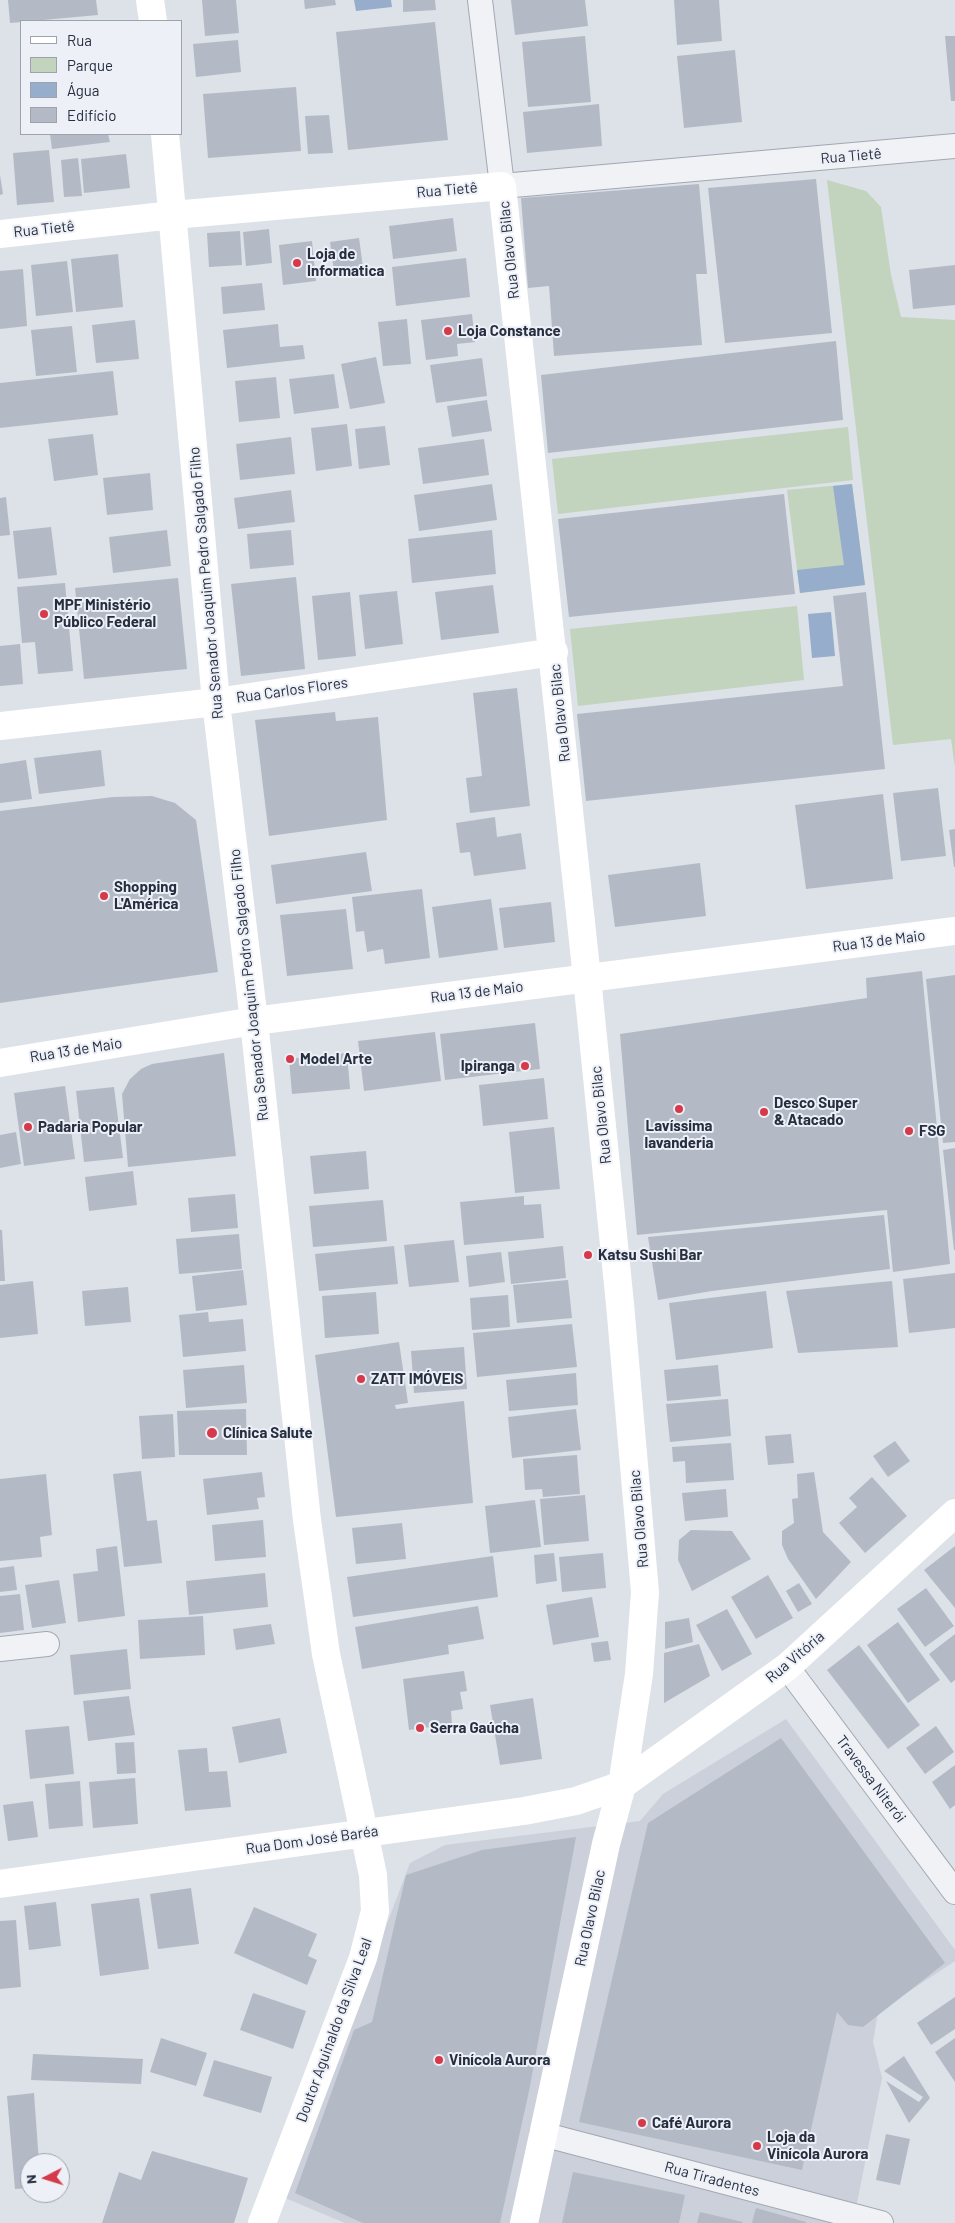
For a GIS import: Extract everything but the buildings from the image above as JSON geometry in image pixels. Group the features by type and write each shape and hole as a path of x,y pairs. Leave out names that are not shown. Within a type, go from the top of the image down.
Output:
{"main road":[{"path":"150,0 153,20"},
{"name":"Rua Senador Joaquim Pedro Salgado Filho","path":"165,135 174,215 216,702 254,1021 307,1520 326,1654 363,1833"},
{"name":"Rua Tietê","path":"0,234 174,215 502,186"},
{"name":"Rua Olavo Bilac","path":"502,186 554,652 620,1304 645,1592 639,1674 622,1785 606,1844 524,2223"},
{"name":"Rua Carlos Flores","path":"0,726 216,702 554,652"},
{"name":"Rua 13 de Maio","path":"0,1063 254,1021 955,931"},
{"name":"Rua Vitória","path":"622,1785 787,1667 955,1513"},
{"name":"Rua Dom José Baréa","path":"0,1884 524,1811 576,1801 622,1785"},
{"name":"Doutor Aguinaldo da Silva Leal","path":"262,2223 363,1958 374,1911 373,1875 363,1833"}],"street":[{"name":"Rua Olavo Bilac","path":"480,0 502,186"},
{"name":"Rua Tietê","path":"502,186 955,146"},
{"path":"0,1649 47,1644"},
{"name":"Travessa Niterói","path":"787,1667 955,1892"},
{"name":"Rua Tiradentes","path":"542,2134 882,2223"}],"shaded area":[{"path":"786,1719 955,1950 955,1961 878,2012 873,2042 882,2078 853,2223 345,2223 283,2197 410,1863 445,1845 640,1821 663,1794"}],"green space":[{"path":"827,180 866,191 881,207 891,275 901,317 955,320 955,767 951,739 893,745"},
{"path":"848,427 853,480 558,514 552,459"},
{"path":"852,484 865,585 800,593 787,490"},
{"path":"797,606 804,680 578,706 570,629"}],"water":[{"path":"354,0 391,0 392,7 356,11"},
{"path":"852,484 865,585 800,593 797,570 844,565 833,486"},
{"path":"831,612 835,656 812,658 808,614"}],"place":[{"name":"Loja de Informatica","path":"297,263"},
{"name":"Loja Constance","path":"448,331"},
{"name":"MPF Ministério Público Federal","path":"44,614"},
{"name":"Shopping L'América","path":"104,896"},
{"name":"Model Arte","path":"290,1059"},
{"name":"Ipiranga","path":"525,1066"},
{"name":"Lavíssima lavanderia","path":"679,1109"},
{"name":"Desco Super & Atacado","path":"764,1112"},
{"name":"Padaria Popular","path":"28,1127"},
{"name":"FSG","path":"909,1131"},
{"name":"Katsu Sushi Bar","path":"588,1255"},
{"name":"ZATT IMÓVEIS","path":"361,1379"},
{"name":"Clínica Salute","path":"212,1433"},
{"name":"Serra Gaúcha","path":"420,1728"},
{"name":"Vinícola Aurora","path":"439,2060"},
{"name":"Café Aurora","path":"642,2123"},
{"name":"Loja da Vinícola Aurora","path":"757,2146"}]}
